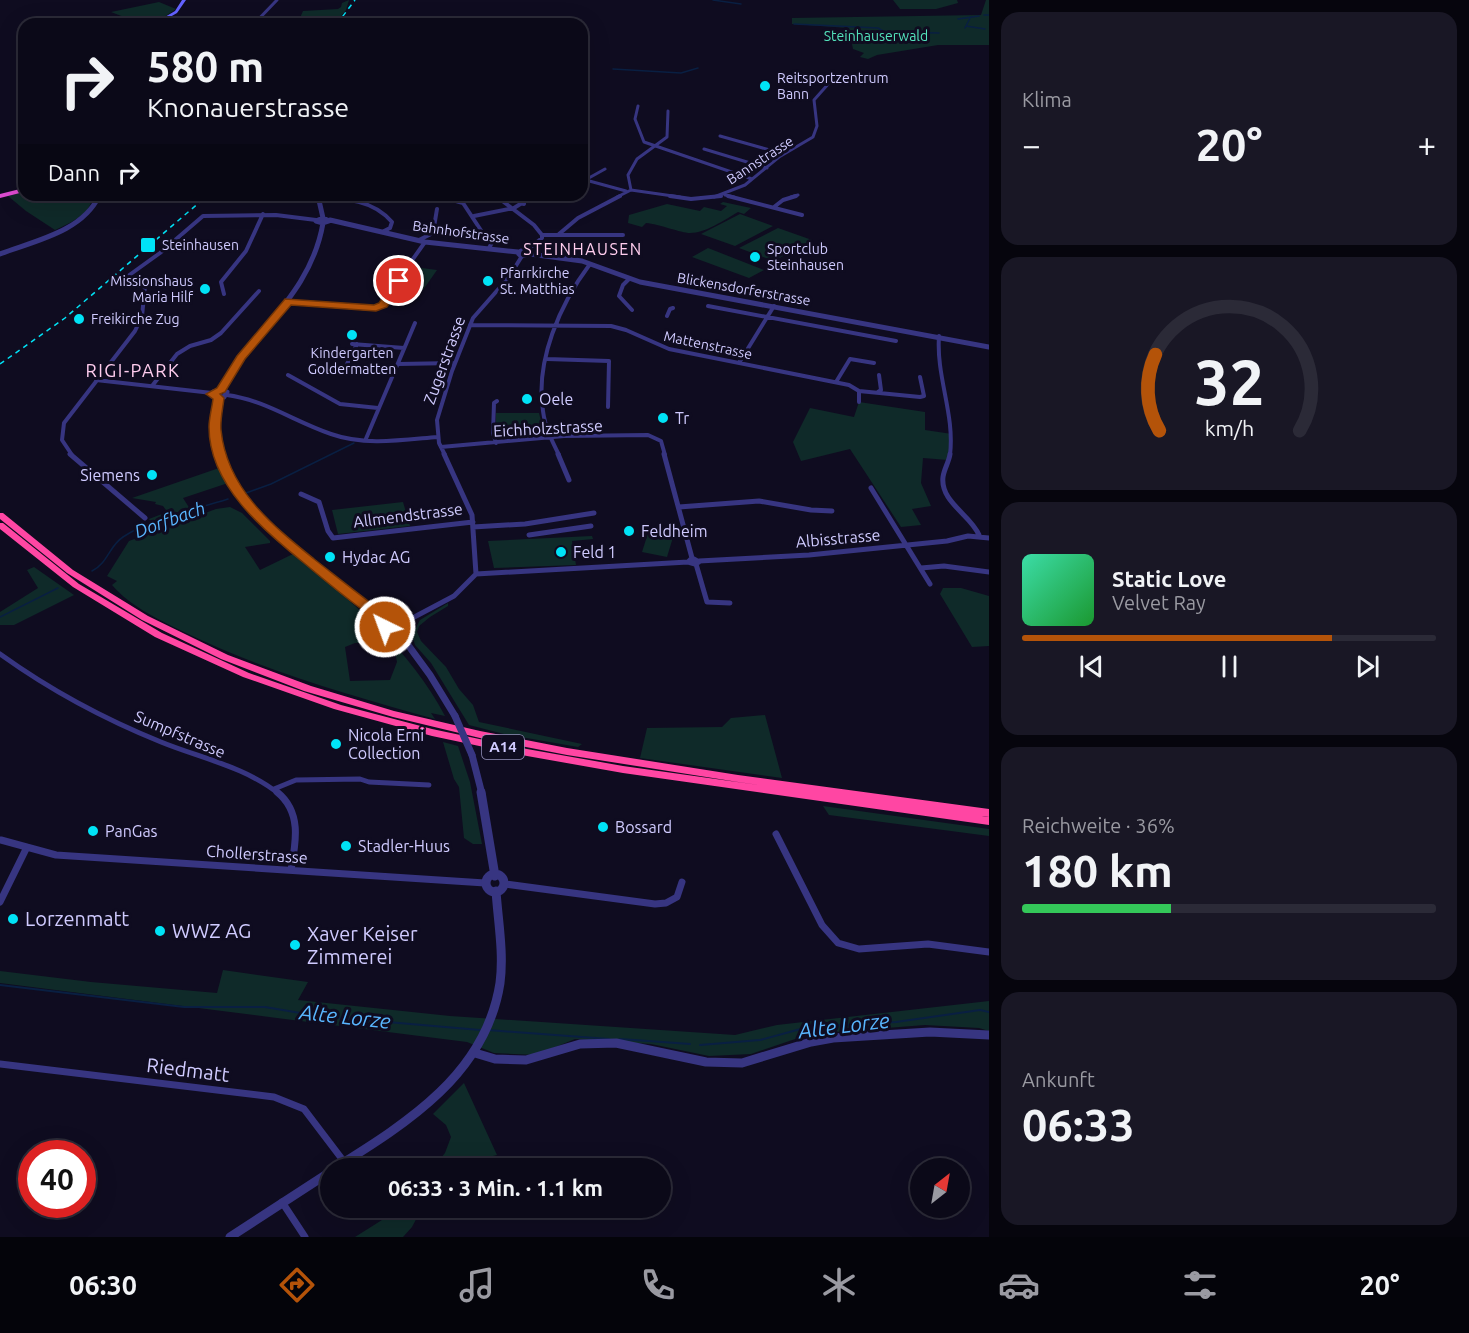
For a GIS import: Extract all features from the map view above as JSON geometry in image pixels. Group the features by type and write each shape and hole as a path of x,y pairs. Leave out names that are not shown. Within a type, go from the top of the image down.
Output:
{"highway":[{"path":"1,195 18,191"},
{"name":"A14","path":"0,515 74,575 150,622 235,662 341,700 447,728 594,756 989,813"},
{"name":"A14","path":"0,525 39,559 81,590 153,633 237,672 344,709 446,735 565,759 682,778 989,821"}],"main road":[{"path":"166,18 176,12 184,0"}],"street":[{"path":"260,18 277,0"},
{"name":"Bannstrasse","path":"588,180 629,190 696,200 724,195 737,189 784,154 813,137 817,126 813,100 830,82"},
{"path":"638,106 635,119 644,142 752,179"},
{"path":"559,234 578,218 629,190 632,183 628,174 634,162 668,137 668,111"},
{"path":"720,136 784,154"},
{"path":"704,149 767,168"},
{"path":"588,179 605,169"},
{"path":"724,195 802,215"},
{"path":"774,207 783,200 798,195"},
{"path":"0,254 80,220 92,209 96,201"},
{"path":"221,390 246,352 288,301 312,266 320,246 323,221 320,201"},
{"path":"354,201 376,207 392,222 390,228 384,231"},
{"path":"460,201 474,216 484,235"},
{"path":"503,201 534,225 542,235 623,235"},
{"path":"520,201 524,204"},
{"path":"474,216 512,208 527,201"},
{"path":"288,301 365,308 380,307 422,241 433,233 437,208"},
{"path":"146,518 69,453 61,440 60,433 67,418 140,324 145,286 128,278 129,275 160,253 203,216 262,215 323,221"},
{"path":"224,294 221,282 241,260 255,238 262,215"},
{"name":"Bahnhofstrasse","path":"323,221 330,220 422,241 524,253"},
{"path":"433,233 452,236 484,235 494,239 489,248"},
{"name":"Zugerstrasse","path":"476,574 473,524 467,501 437,437 438,412 470,325 479,309 509,277 524,253 542,238 542,235"},
{"name":"Blickensdorferstrasse","path":"524,253 590,264 629,279 989,347"},
{"path":"569,480 545,421 541,386 547,359 569,296 590,264"},
{"path":"629,279 623,285 620,296 632,310"},
{"path":"152,386 177,354 190,346 211,340 221,333 259,291"},
{"path":"708,306 896,341"},
{"path":"739,363 774,306"},
{"path":"667,316 673,308"},
{"path":"365,441 415,323"},
{"name":"Mattenstrasse","path":"470,325 611,326 626,330 669,349 836,382 849,385 859,391 878,392 887,396 924,396 920,377"},
{"path":"939,336 938,360 950,402 951,416 950,459 943,476 943,484 950,499 979,535 989,538"},
{"path":"343,372 355,344 404,348"},
{"path":"547,359 609,361 608,407"},
{"path":"836,382 850,359 874,363"},
{"path":"398,364 455,363"},
{"path":"288,375 340,404 378,408"},
{"path":"878,392 881,390 879,375"},
{"path":"96,380 212,393 221,390 226,391 227,395"},
{"path":"859,391 859,402"},
{"path":"212,393 213,397 227,395 272,406 332,434 365,441 437,437"},
{"path":"218,398 215,428 219,449 230,479 243,501 269,529 360,602 390,623 403,623 462,590 468,586 476,574"},
{"path":"496,443 493,413 494,403 497,401"},
{"name":"Eichholzstrasse","path":"441,447 552,437 648,435 657,438"},
{"path":"657,438 661,441 679,507 690,560"},
{"path":"871,488 930,584"},
{"name":"Allmendstrasse","path":"301,494 318,502 328,531 333,538 473,524"},
{"path":"679,507 759,501 810,510 832,511"},
{"path":"473,524 525,524 594,513"},
{"path":"555,519 560,531"},
{"path":"529,535 591,526"},
{"name":"Albisstrasse","path":"476,574 809,555 979,535"},
{"path":"697,562 707,602 730,603"},
{"path":"921,568 944,566 989,572"},
{"path":"390,623 385,627 385,631 390,634 400,634 406,629 403,623"},
{"path":"400,634 435,681 455,716 472,755 485,807 495,876"},
{"name":"Sumpfstrasse","path":"0,654 44,684 113,720 161,742 256,779 274,789 287,802 295,819 297,835 291,870"},
{"path":"274,789 296,780 360,779 369,782 429,785"},
{"path":"776,834 822,925 830,937 840,945 849,948 872,949 917,944 954,945 989,952"},
{"name":"Chollerstrasse","path":"1,840 56,855 485,883"},
{"path":"0,902 27,847"},
{"path":"495,876 502,878 505,884 496,891 489,889 485,883 488,878 495,876"},
{"path":"505,884 655,904 666,903 677,897 682,882"},
{"path":"352,1158 425,1109 447,1088 477,1048 495,1009 501,970 496,891"},
{"path":"477,1048 498,1060 523,1062 581,1044 603,1042 636,1046 718,1063 742,1063 822,1040 942,1031 989,1035"},
{"name":"Riedmatt","path":"0,1064 274,1097 304,1109 335,1158"},
{"path":"230,1237 320,1178"},
{"path":"282,1202 305,1237"}],"green space":[{"path":"349,0 346,10 340,18 300,18 303,11 338,9 342,3"},
{"path":"893,0 957,0 958,3 936,9 900,9"},
{"name":"Steinhauserwald","path":"986,0 989,0 989,45 938,45 877,55 868,59 860,57 864,53 853,49 849,28 792,24 792,18 981,15"},
{"path":"159,2 176,9 163,18 131,18 111,12"},
{"path":"18,194 18,201 91,201 84,213 55,230 8,196"},
{"path":"723,202 751,208 744,214 738,212 715,226 690,233 646,223 642,227 628,223 629,215 667,204 700,211 704,207 721,211 727,206 720,204"},
{"path":"740,214 773,226 735,246 701,234"},
{"path":"778,228 812,240 774,261 739,248"},
{"path":"708,248 764,270 749,278 692,257"},
{"path":"414,267 437,270 423,290 400,287"},
{"path":"859,402 925,412 925,430 952,434 948,460 923,458 921,483 931,506 912,509 921,525 901,527 850,449 801,461 793,442 810,408 854,417"},
{"path":"496,413 539,413 542,425 538,425 539,428 496,430"},
{"path":"219,468 228,483 183,498 190,509 151,522 149,519 166,510 163,506 155,504 156,502 132,498"},
{"path":"403,502 410,526 338,534 332,510"},
{"path":"230,507 242,513 270,541 270,543 245,547 260,570 293,554 336,589 378,627 397,648 415,669 445,716 431,713 435,719 403,710 245,659 155,617 136,606 112,585 117,581 107,576 129,541 216,509","holes":["355,643 382,643 395,652 397,662 390,680 350,681 345,647"]},
{"path":"649,530 674,534 667,557 642,552"},
{"path":"592,536 593,539 572,541 576,565 494,568 488,541"},
{"path":"34,567 74,595 14,625 0,625 0,612 38,588 27,570"},
{"path":"943,588 961,588 989,596 989,646 972,647 940,594"},
{"path":"448,603 448,606 419,626 417,632 421,641 446,667 459,689 473,705 479,722 582,744 578,747 504,734 469,725 431,663 415,645 412,635 420,620"},
{"path":"765,715 782,778 640,758 647,728 722,727 731,718"},
{"path":"443,742 458,746 470,782 482,844 473,844 464,838 459,787 454,779"},
{"path":"823,806 989,829 989,836 829,815"},
{"path":"223,970 308,982 298,1000 450,1016 735,1035 777,1025 989,1001 989,1031 979,1028 925,1025 810,1034 751,1054 709,1056 651,1044 575,1039 536,1055 494,1053 467,1042 0,983 0,971 217,993"},
{"path":"464,1083 497,1155 489,1158 441,1158 451,1137 446,1125 433,1114"},
{"path":"385,1218 417,1218 403,1237 355,1237"}],"waterway":[{"path":"713,0 741,4"},
{"path":"984,15 989,15"},
{"path":"958,19 979,16"},
{"path":"966,26 970,18"},
{"path":"794,24 878,28 883,31"},
{"path":"966,26 985,29"},
{"path":"889,32 939,33"},
{"path":"613,69 681,73 698,68"},
{"name":"Dorfbach","path":"246,493 271,484 354,443"},
{"name":"Dorfbach","path":"92,571 102,564 118,541 135,530 160,519 228,499"},
{"name":"Dorfbach","path":"0,617 58,588"},
{"name":"Alte Lorze","path":"0,985 184,1007 265,1007 318,1016 480,1030"},
{"name":"Alte Lorze","path":"700,1045 760,1040 808,1027 896,1022 980,1010 989,1012"},
{"name":"Alte Lorze","path":"488,1030 609,1039"},
{"name":"Alte Lorze","path":"620,1039 690,1044"}],"railway":[{"path":"342,18 355,0"},
{"path":"0,364 65,318 201,201"}],"place":[{"name":"Reitsportzentrum Bann","path":"765,86"},
{"name":"Steinhausen","path":"148,245"},
{"name":"Sportclub Steinhausen","path":"755,257"},
{"name":"Pfarrkirche St. Matthias","path":"488,281"},
{"name":"Missionshaus Maria Hilf","path":"205,289"},
{"name":"Freikirche Zug","path":"79,319"},
{"name":"Kindergarten Goldermatten","path":"352,335"},
{"name":"Oele","path":"527,399"},
{"name":"Tr","path":"663,418"},
{"name":"Siemens","path":"152,475"},
{"name":"Feldheim","path":"629,531"},
{"name":"Feld 1","path":"561,552"},
{"name":"Hydac AG","path":"330,557"},
{"name":"Nicola Erni Collection","path":"336,744"},
{"name":"Bossard","path":"603,827"},
{"name":"PanGas","path":"93,831"},
{"name":"Stadler-Huus","path":"346,846"},
{"name":"Lorzenmatt","path":"13,919"},
{"name":"WWZ AG","path":"160,931"},
{"name":"Xaver Keiser Zimmerei","path":"295,945"}],"district":[{"name":"STEINHAUSEN","path":"583,249"},
{"name":"RIGI-PARK","path":"133,371"}],"route":[{"path":"385,627 390,623 360,602 269,529 243,501 230,479 219,449 215,428 218,398 213,397 212,394 221,390 250,346 288,301 371,309 383,305 399,281"}]}
